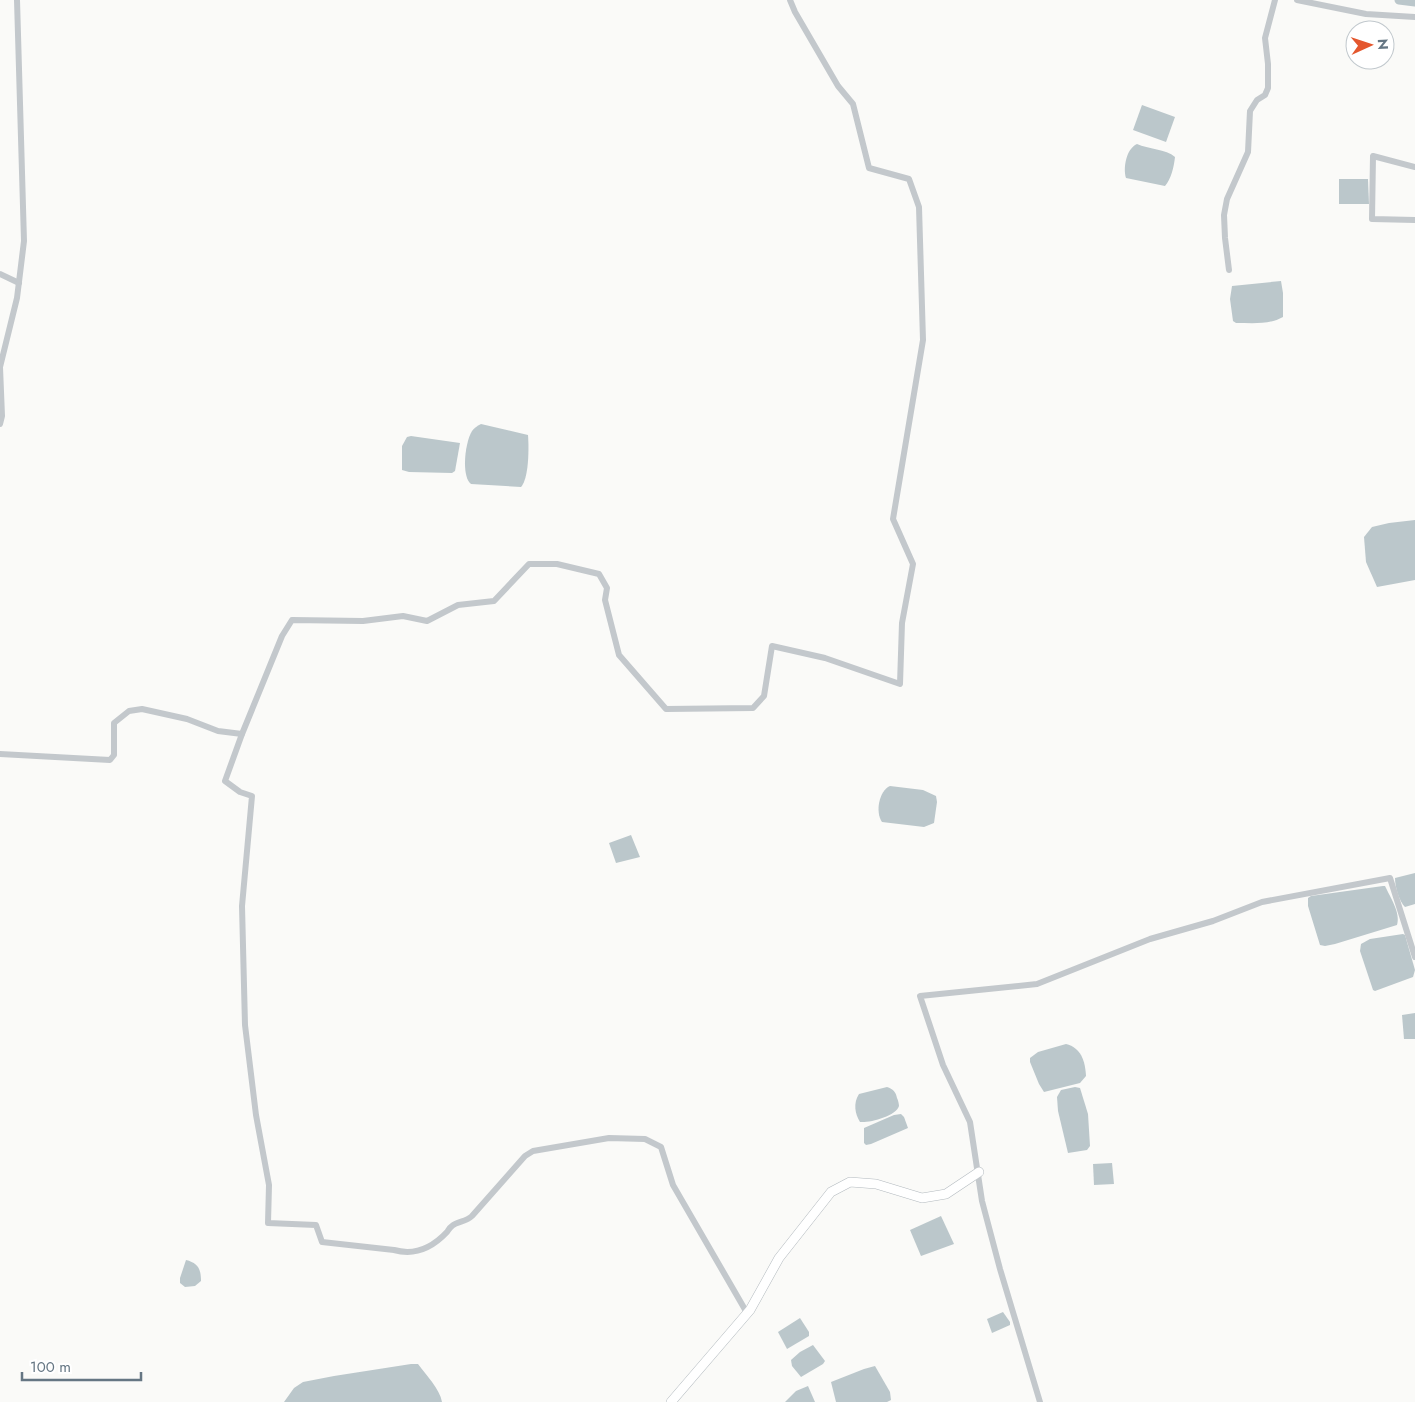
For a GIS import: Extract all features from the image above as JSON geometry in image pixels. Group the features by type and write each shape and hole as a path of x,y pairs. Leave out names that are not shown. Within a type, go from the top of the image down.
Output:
{"street":[{"path":"0,424 2,416 0,367 19,283 24,240 17,0"},
{"path":"747,1313 673,1185 661,1147 645,1139 609,1138 533,1151 524,1156 467,1221 452,1226 446,1233 422,1251 405,1253 394,1250 322,1242 316,1225 268,1223 270,1185 256,1115 245,1025 242,906 252,796 240,792 225,781 282,636 292,620 364,621 403,616 427,621 458,605 494,601 529,564 557,564 599,574 607,588 606,600 619,655 666,709 753,708 764,696 772,646 825,658 900,684 902,623 913,564 893,519 923,340 919,207 908,179 869,168 853,104 838,86 790,0"},
{"path":"1229,270 1224,238 1224,215 1227,199 1248,152 1250,111 1256,100 1265,95 1268,88 1265,38 1275,0"},
{"path":"1297,0 1366,14 1415,17"},
{"path":"1415,167 1373,156 1372,219 1415,220"},
{"path":"0,274 19,283"},
{"path":"0,754 110,760 114,755 114,723 129,711 142,710 187,720 218,731 242,734"},
{"path":"1040,1402 982,1201 970,1122 943,1065 920,996 1037,984 1150,939 1213,921 1262,902 1390,878 1415,957"},
{"path":"671,1402 747,1313 779,1258 832,1192 850,1182 876,1184 922,1198 946,1194 979,1172"}],"shaded area":[{"path":"1142,105 1175,117 1166,142 1133,130"},
{"path":"1137,144 1167,152 1175,157 1172,173 1165,186 1126,178 1126,159 1130,150"},
{"path":"1339,179 1368,179 1369,204 1339,204"},
{"path":"1281,281 1283,317 1278,320 1260,323 1236,323 1233,321 1230,299 1232,286"},
{"path":"481,424 528,435 527,470 521,487 471,484 468,480 465,467 467,443 472,431"},
{"path":"407,437 460,443 455,471 452,473 409,472 402,470 402,446"},
{"path":"1415,520 1415,580 1377,587 1366,562 1364,537 1372,527"},
{"path":"890,786 923,790 936,796 934,823 924,827 882,822 879,813 879,802 883,792"},
{"path":"631,835 640,857 616,863 609,843"},
{"path":"1415,873 1415,904 1405,907 1398,894 1395,878"},
{"path":"1385,886 1398,915 1397,925 1335,944 1320,945 1308,906 1308,898 1311,896"},
{"path":"1405,935 1415,970 1413,977 1375,991 1373,990 1360,951 1361,944 1370,939"},
{"path":"1415,1013 1415,1039 1404,1039 1402,1015"},
{"path":"1066,1044 1079,1052 1085,1065 1086,1076 1080,1083 1044,1092 1039,1084 1030,1058 1038,1052"},
{"path":"887,1087 896,1094 899,1105 897,1110 882,1118 860,1122 855,1108 859,1094"},
{"path":"1075,1087 1080,1088 1088,1114 1090,1146 1087,1150 1068,1153 1058,1111 1057,1097 1061,1090"},
{"path":"901,1114 908,1128 871,1144 866,1145 864,1143 864,1128 894,1115"},
{"path":"1112,1163 1114,1184 1094,1185 1093,1164"},
{"path":"941,1216 954,1244 921,1256 910,1230"},
{"path":"186,1260 196,1265 199,1270 201,1281 195,1286 185,1287 180,1283"},
{"path":"1003,1312 1010,1325 992,1333 987,1319"},
{"path":"800,1318 809,1332 809,1336 787,1349 778,1332"},
{"path":"813,1345 825,1361 801,1377 792,1366 791,1360 800,1352"},
{"path":"418,1364 436,1387 442,1402 284,1402 294,1388 303,1382"},
{"path":"875,1366 890,1392 891,1400 887,1402 836,1402 831,1382"},
{"path":"808,1386 815,1402 785,1402 796,1391"}],"waterway":[{"path":"1399,0 1415,2"}]}
